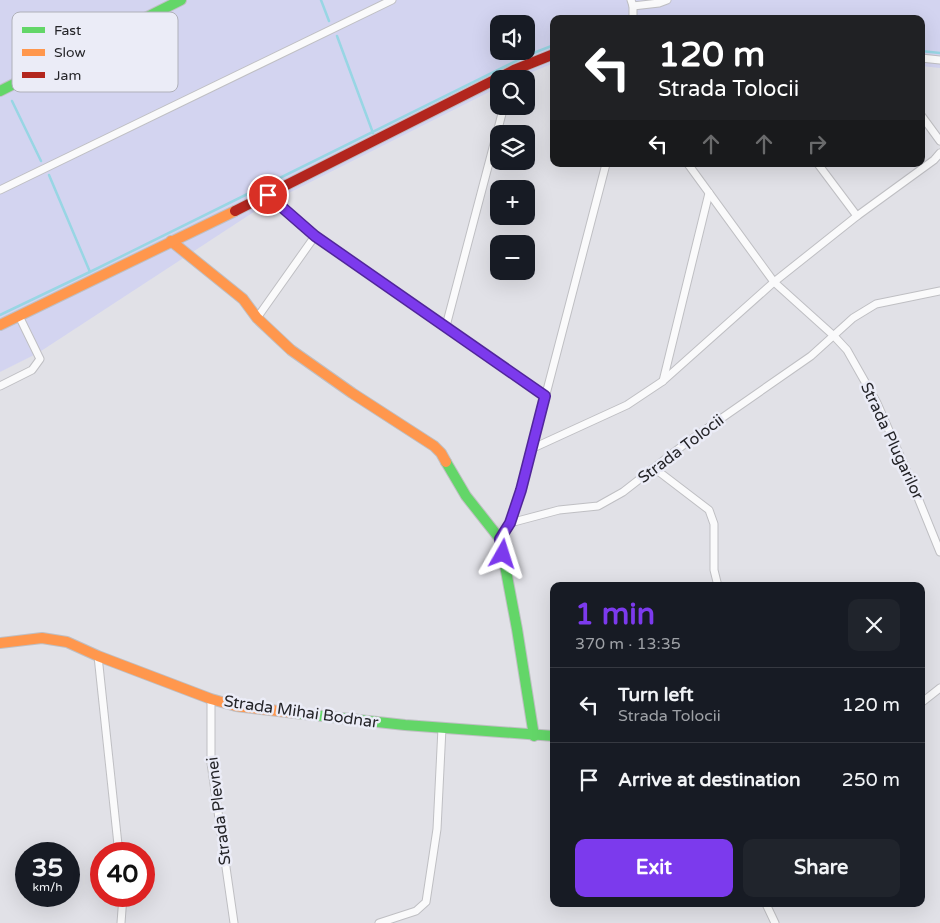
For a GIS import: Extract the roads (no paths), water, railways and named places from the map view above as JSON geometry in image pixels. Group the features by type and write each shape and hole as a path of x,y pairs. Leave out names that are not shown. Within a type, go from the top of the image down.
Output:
{"street":[{"path":"157,12 181,0"},
{"path":"0,190 392,0"},
{"path":"632,3 660,3 667,0"},
{"path":"520,70 550,56"},
{"path":"925,58 940,60"},
{"path":"0,91 12,85"},
{"path":"0,325 490,85"},
{"path":"446,326 502,115"},
{"path":"925,121 940,141"},
{"path":"925,167 940,153"},
{"path":"500,539 510,523 531,449 605,167"},
{"path":"690,167 774,282 834,336"},
{"path":"820,167 857,216"},
{"path":"531,449 627,405 663,381 774,282 857,216 924,167"},
{"path":"663,381 709,193"},
{"path":"268,195 315,236 545,396"},
{"path":"257,318 315,236"},
{"path":"171,241 235,292 257,318 291,350 352,393 434,446 441,453 466,496 500,539 534,736"},
{"name":"Strada Tolocii","path":"510,523 559,510 598,506 623,492 686,443 811,356 852,318 876,304 940,291"},
{"path":"0,386 32,370 40,359 18,316"},
{"name":"Strada Plugarilor","path":"834,336 847,350 877,404 940,552"},
{"path":"654,468 709,510 714,524 714,570 717,582"},
{"name":"Strada Mihai Bodnar","path":"0,643 42,638 67,642 98,656 211,699 258,710 442,728 550,736"},
{"path":"98,656 118,842"},
{"path":"925,700 940,688"},
{"name":"Strada Plevnei","path":"211,699 211,762 234,923"},
{"path":"379,923 416,911 426,902 437,829 442,728"},
{"path":"121,923 122,907"},
{"path":"767,907 774,923"}],"waterway":[{"path":"321,0 329,21"},
{"path":"337,36 373,133"},
{"path":"0,315 526,56 550,47"},
{"path":"925,51 940,53"},
{"path":"12,101 41,161"},
{"path":"49,175 90,272"}]}
